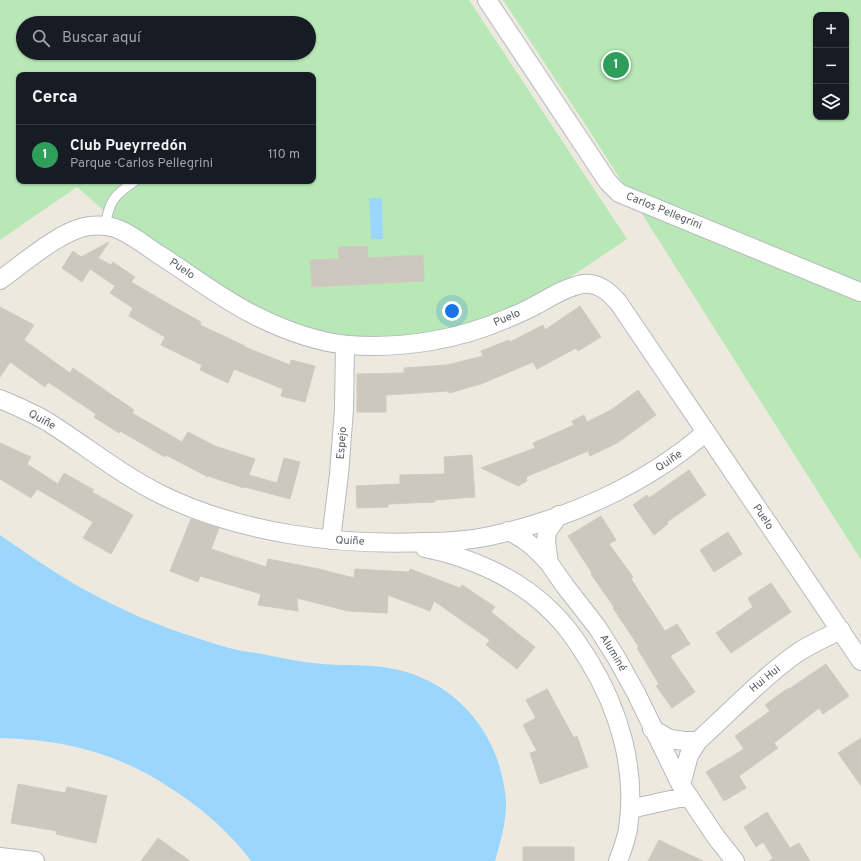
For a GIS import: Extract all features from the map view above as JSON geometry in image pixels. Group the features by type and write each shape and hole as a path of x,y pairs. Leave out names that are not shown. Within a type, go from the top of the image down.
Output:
{"street":[{"name":"Carlos Pellegrini","path":"487,0 608,182 619,193 860,292"},
{"name":"Puelo","path":"0,280 52,243 74,230 90,226 105,226 121,230 253,315 300,334 345,345 366,346 398,345 437,340 473,331 506,319 537,305 555,294 584,284 596,286 608,291 618,302 861,661"},
{"name":"Espejo","path":"331,540 339,474 344,409 345,345"},
{"name":"Quiñe","path":"0,398 46,421 161,495 188,506 234,521 297,536 331,540 397,544 450,541 488,536 531,525 559,515 604,498 638,481 680,454 706,432"},
{"name":"Aluminé","path":"559,515 547,531 546,542 549,563 597,627 616,657 636,693 652,729 684,791 716,837 735,861"},
{"path":"508,531 519,536 532,545 549,563"},
{"path":"488,536 482,550 483,560 490,570"},
{"path":"397,544 449,554 490,570 519,586 551,611 573,636 596,672 614,709 623,737 629,771 630,809 628,830 618,861"},
{"name":"Hui Hui","path":"684,791 689,755 698,741 768,676 798,653 841,630"},
{"path":"652,729 670,739 698,741"},
{"path":"630,809 684,791"},
{"path":"0,857 35,861"}],"lane":[{"path":"105,226 109,207 113,199 120,191 130,184"}],"green space":[{"path":"0,0 469,0 627,239 575,274 526,303 470,325 410,339 375,340 312,329 260,311 117,222 77,187 0,240"},
{"path":"503,0 861,0 861,560 589,130"}],"water":[{"path":"369,198 382,198 383,239 371,239"},
{"path":"0,535 54,572 97,597 140,617 184,634 233,649 299,661 322,664 389,668 409,673 427,680 444,690 473,716 493,749 500,768 505,791 506,812 495,861 251,861 218,824 198,808 160,781 131,766 113,758 77,747 58,743 0,738"}],"building":[{"path":"109,242 98,258 111,265 113,262 135,277 131,282 201,322 200,325 245,347 290,365 291,360 315,366 305,402 281,396 283,389 234,369 228,383 200,370 202,365 161,345 165,337 129,316 133,308 110,293 115,286 90,269 82,282 62,268 73,251 81,257"},
{"path":"367,246 368,258 423,255 424,281 312,287 310,260 339,259 338,247"},
{"path":"580,306 601,337 578,351 576,348 537,369 533,362 481,384 449,393 449,391 386,395 386,412 357,412 357,374 404,373 404,368 447,365 483,356 481,351 509,340 510,342 543,325 545,330"},
{"path":"0,307 34,325 24,340 70,373 73,368 134,410 132,413 182,442 188,432 215,446 255,459 249,475 277,483 284,458 300,462 290,499 245,487 244,488 208,477 166,455 165,457 120,431 119,433 94,417 96,414 48,382 45,387 10,362 0,377"},
{"path":"638,390 656,415 617,443 590,456 588,451 526,477 527,481 518,486 481,468 535,448 533,443 574,425 572,421 584,415 587,422 611,410"},
{"path":"0,443 31,457 27,464 58,484 64,473 94,490 92,492 133,515 111,554 83,538 93,522 37,489 31,498 0,479"},
{"path":"472,455 475,497 435,500 435,502 388,504 388,507 357,508 356,486 400,484 400,475 445,474 444,457"},
{"path":"689,470 706,495 667,522 668,524 654,535 633,505 647,495 649,498"},
{"path":"601,516 616,540 609,544 633,577 631,579 665,631 677,624 690,644 670,656 695,692 672,708 656,686 659,684 637,648 639,647 568,536"},
{"path":"191,519 219,528 211,549 266,567 268,559 319,569 354,578 355,569 409,572 410,569 460,588 462,585 495,607 491,612 535,647 517,669 486,645 490,640 434,601 430,611 388,595 387,613 348,611 297,598 298,611 258,605 261,594 200,576 198,582 170,571"},
{"path":"728,532 742,554 714,572 700,550"},
{"path":"771,583 791,612 731,653 716,633 753,607 748,598"},
{"path":"826,664 849,696 823,714 819,708 774,743 778,748 739,776 746,788 724,801 706,772 744,749 735,736 770,711 765,705 788,688 789,689"},
{"path":"547,689 574,738 577,736 588,767 540,784 530,753 537,751 523,725 536,718 526,700"},
{"path":"861,738 861,786 838,753"},
{"path":"18,784 65,793 67,787 107,796 96,843 56,834 57,831 11,823"},
{"path":"767,812 790,848 799,843 810,861 769,861 773,858 763,842 756,847 744,827"},
{"path":"158,838 190,861 141,861"},
{"path":"659,840 703,861 648,861"},
{"path":"523,847 574,847 574,861 523,861"}],"place":[{"name":"Club Pueyrredón","path":"616,65"}]}
